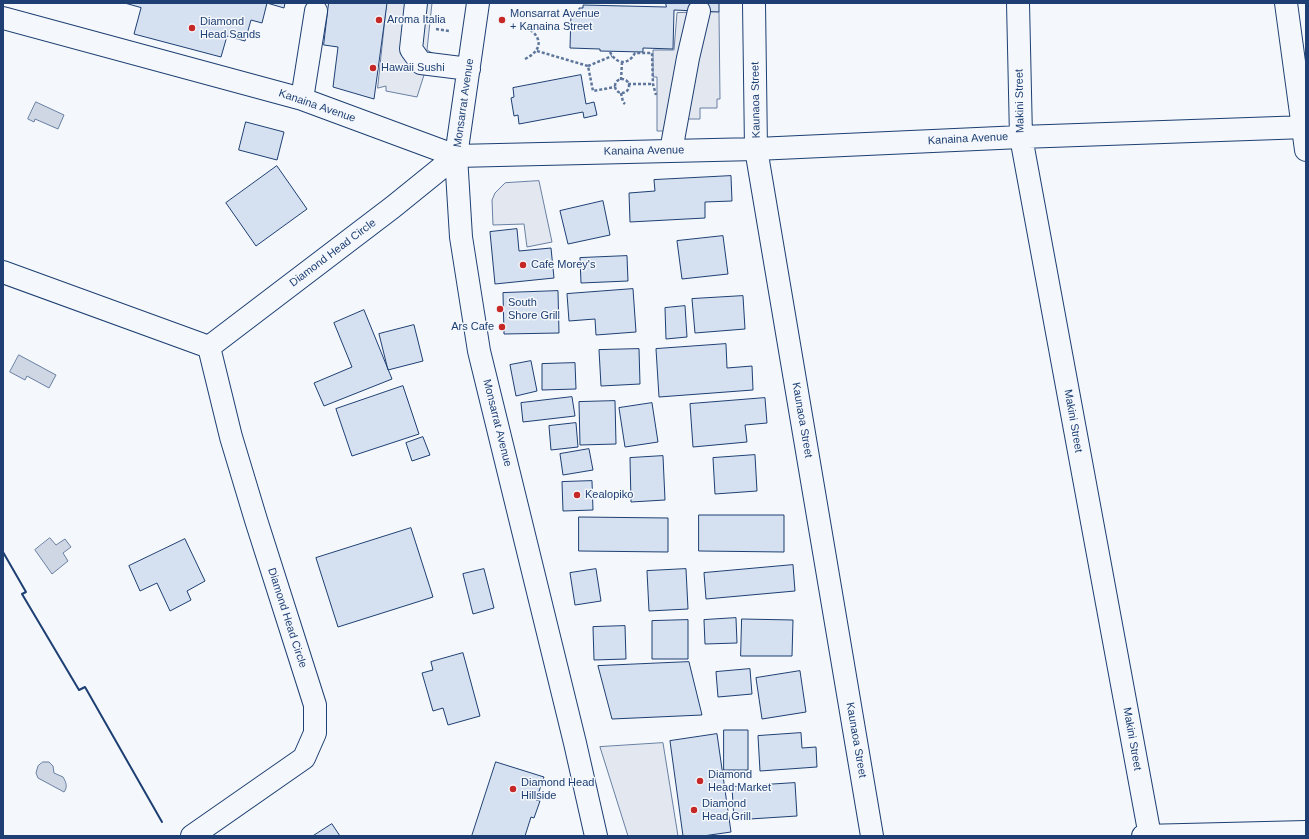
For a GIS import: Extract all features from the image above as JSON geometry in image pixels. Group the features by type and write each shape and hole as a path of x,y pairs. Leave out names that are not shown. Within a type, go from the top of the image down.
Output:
{"street":[{"path":"416,3 411,49 421,62 469,69"},
{"name":"Monsarrat Avenue","path":"478,3 456,156 461,237 479,350 575,743 596,836"},
{"name":"Kaunaoa Street","path":"754,3 756,149 872,836"},
{"name":"Makini Street","path":"1018,3 1021,137 1150,836"},
{"path":"1286,3 1306,150"},
{"path":"302,99 316,11"},
{"path":"670,151 699,11"},
{"name":"Kanaina Avenue","path":"3,18 302,99 456,156 756,149 1021,137 1304,127"},
{"name":"Diamond Head Circle","path":"192,836 304,758 314,733 315,705 231,437 209,347 393,207 456,156"},
{"path":"3,272 209,347"},
{"path":"1143,836 1306,832"}],"path":[{"path":"525,60 537,51 539,44 538,37 528,28"},
{"path":"537,51 588,66 612,56"},
{"path":"610,52 616,60 622,62 632,58 635,53 652,53 653,84 656,93 656,100"},
{"path":"588,66 593,91 615,87 621,80 622,62"},
{"path":"621,80 627,82 628,84 653,84"},
{"path":"615,87 616,91 622,93 627,91 628,84"},
{"path":"622,93 623,102 625,104"}],"shaded area":[{"path":"387,3 432,3 427,50 441,58 439,72 424,75 417,97 386,91 386,86 378,88"},
{"path":"719,12 720,99 717,99 717,108 700,108 700,119 684,119 685,131 657,131 657,77 653,77 653,50 674,50 677,13"},
{"path":"36,102 64,115 58,129 35,119 34,122 28,119"},
{"path":"539,181 552,242 527,247 524,224 493,225 492,200 495,193 505,183"},
{"path":"19,355 56,375 49,388 27,376 25,380 10,372"},
{"path":"50,538 56,545 65,539 71,547 63,553 68,561 52,574 35,550"},
{"path":"663,743 678,836 628,836 600,747"},
{"path":"43,762 49,762 53,766 54,773 63,777 66,784 64,792 38,778 36,773 38,766"}],"building":[{"name":"Diamond Head Sands","path":"125,3 267,3 262,23 251,20 245,41 227,36 221,57 134,34 141,8"},
{"path":"267,3 285,3 284,8"},
{"path":"329,3 387,3 374,99 333,87 338,47 324,45"},
{"path":"666,3 719,3 719,12 674,10 673,49 643,48 643,52 600,51 600,49 570,48 571,12 579,12 579,8 583,8 583,5 666,7"},
{"path":"581,75 586,104 594,102 597,115 584,118 583,112 519,124 518,115 514,116 511,98 514,97 513,88"},
{"path":"246,122 284,132 277,160 239,150"},
{"path":"277,166 307,209 256,246 226,203"},
{"path":"731,176 732,201 705,202 705,218 630,222 629,193 655,191 654,180"},
{"path":"603,201 610,235 568,244 560,211"},
{"name":"Cafe Morey's","path":"517,229 519,251 551,248 554,278 495,284 490,232"},
{"path":"723,236 728,274 682,279 677,241"},
{"path":"627,256 628,281 581,283 580,258"},
{"path":"633,289 636,332 596,335 595,319 569,321 567,294"},
{"path":"558,291 559,333 504,334 503,293"},
{"path":"743,296 745,329 695,333 692,299"},
{"path":"685,306 687,337 666,339 665,308"},
{"path":"364,310 392,379 324,406 314,383 352,367 334,323"},
{"path":"414,325 423,361 388,370 379,334"},
{"path":"726,344 727,368 752,366 753,390 659,397 656,349"},
{"path":"639,349 640,384 601,386 599,350"},
{"path":"531,361 537,391 516,396 510,365"},
{"path":"575,363 576,389 542,390 542,364"},
{"path":"403,386 419,434 352,456 336,409"},
{"path":"572,397 575,416 523,422 521,403"},
{"path":"765,398 767,423 745,425 747,442 693,447 690,404"},
{"path":"615,401 616,444 580,445 579,402"},
{"path":"652,403 658,442 625,447 619,408"},
{"path":"576,423 578,447 551,450 549,426"},
{"path":"423,437 430,455 412,461 406,443"},
{"path":"589,449 593,470 563,475 560,454"},
{"path":"755,455 757,491 715,494 713,458"},
{"path":"663,456 665,500 631,502 630,458"},
{"path":"592,481 593,510 563,511 562,482"},
{"path":"699,515 784,515 784,552 699,551"},
{"path":"579,517 668,518 668,552 579,551"},
{"path":"411,528 433,597 338,627 316,558"},
{"path":"185,539 205,581 187,591 191,600 170,611 157,583 140,591 129,566"},
{"path":"793,565 795,591 706,599 704,573"},
{"path":"484,569 494,608 473,614 463,574"},
{"path":"596,569 601,601 575,605 570,573"},
{"path":"686,569 688,609 649,611 647,571"},
{"path":"736,618 737,643 705,644 704,620"},
{"path":"742,619 793,620 792,656 741,656"},
{"path":"688,620 688,659 652,659 652,621"},
{"path":"625,626 626,659 594,660 593,627"},
{"path":"463,653 480,716 448,725 443,708 433,711 422,673 433,670 431,662"},
{"path":"689,662 702,715 612,719 598,666"},
{"path":"750,669 752,694 718,697 716,672"},
{"path":"800,671 806,712 762,719 756,678"},
{"path":"724,730 748,730 748,770 724,770"},
{"path":"801,733 802,748 816,747 817,767 760,771 758,736"},
{"path":"717,734 731,832 703,836 683,836 670,741"},
{"name":"Diamond Head Hillside","path":"496,762 544,777 536,800 540,801 534,818 531,817 525,836 472,836"},
{"path":"795,783 797,816 734,820 732,787"},
{"path":"332,824 340,836 313,836"}],"wall":[{"path":"3,552 26,592 22,594 79,690 85,687 162,822"}],"place":[{"name":"Aroma Italia","path":"379,20"},
{"name":"Monsarrat Avenue + Kanaina Street","path":"502,20"},
{"name":"Diamond Head Sands","path":"192,28"},
{"name":"Hawaii Sushi","path":"373,68"},
{"name":"Cafe Morey's","path":"523,265"},
{"name":"South Shore Grill","path":"500,309"},
{"name":"Ars Cafe","path":"502,327"},
{"name":"Kealopiko","path":"577,495"},
{"name":"Diamond Head Market","path":"700,781"},
{"name":"Diamond Head Hillside","path":"513,789"},
{"name":"Diamond Head Grill","path":"694,810"}]}
